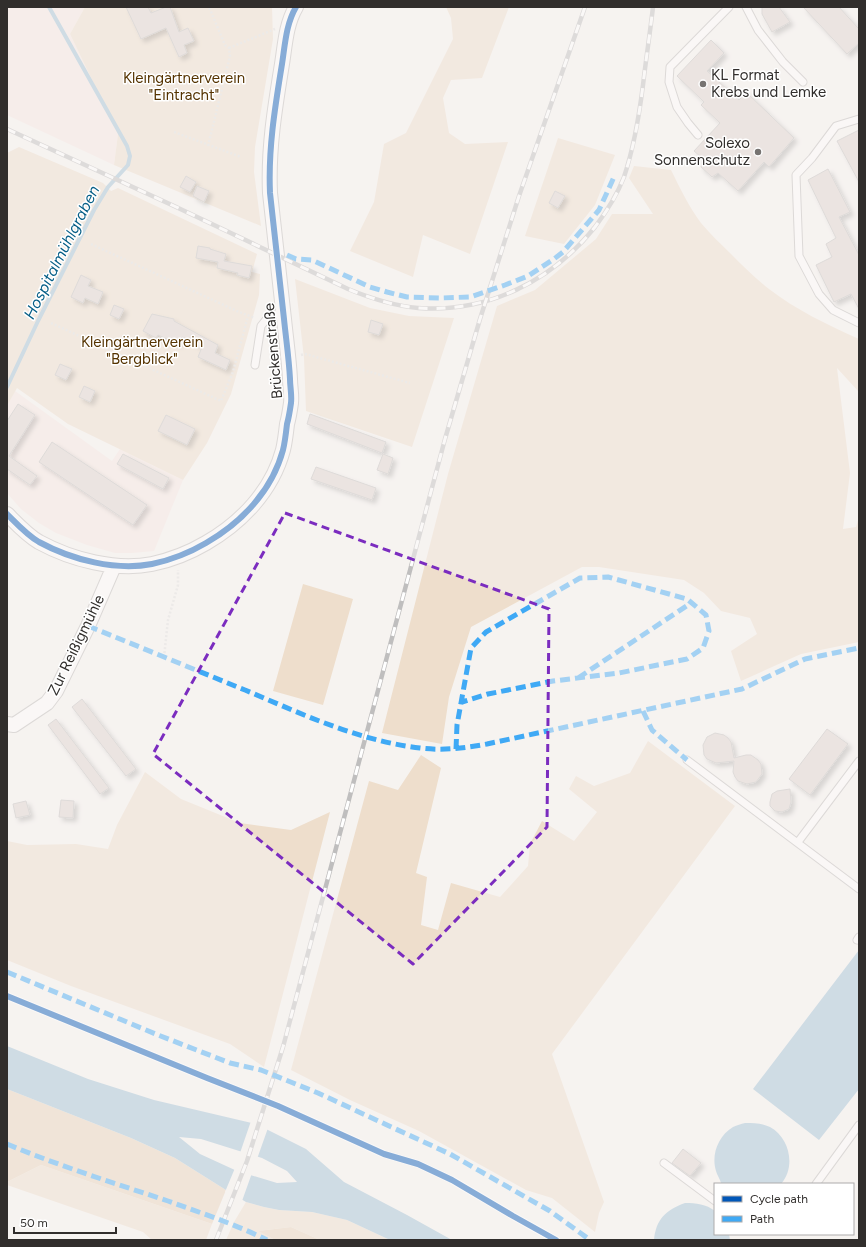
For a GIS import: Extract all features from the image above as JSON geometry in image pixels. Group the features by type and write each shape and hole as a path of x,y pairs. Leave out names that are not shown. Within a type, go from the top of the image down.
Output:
{"street":[{"name":"Brückenstraße","path":"7,514 18,526 38,541 57,550 77,557 114,566 147,565 166,561 182,555 216,538 245,514 268,485 283,451 291,402 288,354 270,193 269,169 270,142 289,25 296,7"},
{"name":"Zur Reißigmühle","path":"7,724 14,725 47,703 56,691 88,626 114,566"}],"lane":[{"path":"698,135 677,107 669,82 670,67 729,7"},
{"path":"746,7 758,30 783,62 803,82"},
{"path":"859,119 836,126 812,158 796,175 799,256 819,294 833,310 859,323"},
{"path":"255,364 261,326 269,316 283,312"},
{"path":"687,760 859,889"},
{"path":"798,842 859,761"},
{"path":"817,1183 859,1125"},
{"path":"664,1163 714,1200"}],"path":[{"path":"208,146 230,56 229,48 225,45 209,7"},
{"path":"229,48 277,28"},
{"path":"174,132 208,146 241,157"},
{"path":"91,244 248,316 265,322"},
{"path":"51,323 221,401 233,372 248,316"},
{"path":"300,355 305,354 410,383"},
{"path":"164,657 168,620 178,585 179,567"}],"highlighted area":[{"path":"285,513 549,609 547,827 413,964 153,754"}],"shaded area":[{"path":"7,7 85,7 70,34 118,134 114,165 7,115"},
{"path":"15,391 112,461 120,449 183,480 154,551 115,553 87,545 56,533 39,523 21,509 7,493 7,406"},
{"path":"7,1089 131,1138 175,1158 226,1190 212,1224 41,1165 7,1182"},
{"path":"291,1227 320,1240 275,1240 258,1231"}],"green space":[{"name":"Kleingärtnerverein \"Eintracht\"","path":"85,7 272,7 273,39 255,147 254,172 261,226 114,165 118,134 70,34"},
{"path":"446,7 509,7 482,78 451,80 443,98 449,133 465,144 508,142 470,254 423,235 413,277 350,251 374,202 384,144 406,133 453,39 451,18"},
{"path":"558,138 615,155 595,205 564,244 525,236"},
{"name":"Kleingärtnerverein \"Bergblick\"","path":"19,147 103,183 111,191 118,188 257,254 252,272 260,274 259,295 231,394 207,443 183,480 68,424 17,388 7,406 7,153"},
{"path":"634,166 671,170 701,223 754,276 779,297 824,323 859,339 859,396 858,391 837,368 850,473 843,529 856,527 859,517 859,642 801,654 741,681 731,651 757,634 750,618 721,611 704,593 684,580 599,567 582,567 471,627 449,697 442,744 382,733 448,474 497,306 535,290 596,239 612,214 653,214 629,178"},
{"path":"295,279 370,308 409,316 454,318 412,447 306,411 304,358"},
{"path":"303,584 353,599 323,705 273,691"},
{"path":"648,741 735,806 552,1054 604,1202 599,1213 595,1232 552,1198 526,1190 419,1131 350,1100 291,1070 369,781 398,790 421,755 441,768 416,873 427,877 421,925 438,930 451,883 500,897 528,866 530,844 542,821 574,841 597,812 569,789 576,776 594,786 630,773"},
{"path":"145,772 181,799 240,823 291,830 330,812 264,1067 230,1044 71,986 7,960 7,841 27,845 76,844 108,849 117,825"},
{"path":"41,1165 212,1224 206,1240 152,1240 143,1232 7,1185 7,1182"},
{"path":"246,1202 279,1210 312,1212 347,1220 390,1240 320,1240 291,1227 258,1231 275,1240 226,1240 234,1222"}],"water":[{"path":"859,950 859,1089 819,1140 753,1089"},
{"path":"7,1046 88,1079 154,1100 256,1124 306,1149 344,1182 452,1240 390,1240 347,1220 312,1212 279,1210 246,1202 175,1158 131,1138 7,1089","holes":["179,1137 201,1139 262,1158 287,1171 297,1182 277,1183 237,1171 200,1154"]},
{"path":"745,1123 758,1124 770,1127 777,1132 786,1145 789,1153 788,1169 786,1177 782,1183 721,1183 716,1172 714,1159 715,1152 723,1135 734,1126"},
{"path":"685,1203 693,1203 701,1204 714,1210 714,1235 729,1235 730,1240 654,1240 657,1226 663,1216"}],"pier":[{"path":"251,1121 257,1122 268,1128 257,1159 240,1153"},
{"path":"235,1168 252,1173 242,1201 225,1192"}],"building":[{"path":"126,7 148,7 151,13 166,7 170,7 179,32 188,28 194,41 184,45 187,53 179,57 166,28 141,39"},
{"path":"762,7 779,7 790,22 772,32 762,14"},
{"path":"803,7 839,7 859,29 859,43 847,54"},
{"path":"711,40 724,53 707,71 739,100 746,92 794,138 769,167 764,162 738,191 718,173 712,177 701,167 701,157 694,151 720,123 701,105 704,102 677,76"},
{"path":"859,130 859,182 837,141"},
{"path":"828,169 850,212 839,217 859,255 859,309 851,294 834,302 816,265 832,257 826,244 836,238 808,180"},
{"path":"186,176 196,182 190,192 180,187"},
{"path":"197,186 209,191 204,202 193,196"},
{"path":"555,191 565,196 558,208 549,203"},
{"path":"198,246 210,248 226,254 224,261 252,266 249,278 237,275 238,273 217,268 218,262 196,258"},
{"path":"81,275 91,280 88,286 103,292 98,304 85,298 83,303 71,297"},
{"path":"114,305 124,309 119,319 110,315"},
{"path":"152,314 174,319 174,321 218,345 215,353 230,360 226,370 198,357 202,347 182,337 178,344 158,335 156,338 143,331"},
{"path":"371,320 383,324 379,335 368,332"},
{"path":"60,364 72,369 66,380 55,375"},
{"path":"84,386 95,391 90,402 79,397"},
{"path":"18,404 35,415 9,456 37,476 30,485 7,469 7,421"},
{"path":"310,414 386,442 382,453 307,424"},
{"path":"166,415 195,429 187,445 158,431"},
{"path":"52,442 147,505 133,525 39,462"},
{"path":"123,454 169,478 163,489 117,464"},
{"path":"383,454 393,458 388,474 377,470"},
{"path":"316,467 376,488 372,500 311,479"},
{"path":"82,699 136,769 126,776 72,707"},
{"path":"56,719 109,788 100,794 48,725"},
{"path":"827,729 848,744 810,795 789,779"},
{"path":"715,733 724,735 728,738 731,742 734,758 751,755 758,760 761,764 762,774 756,782 747,784 738,781 733,772 734,761 716,763 707,759 704,755 703,745 707,737"},
{"path":"790,789 791,802 789,809 782,812 775,811 770,806 772,794 777,791"},
{"path":"61,800 74,801 73,818 59,817"},
{"path":"26,801 30,815 16,818 13,804"},
{"path":"683,1149 701,1163 690,1176 672,1163"}],"waterway":[{"name":"Hospitalmühlgraben","path":"7,387 38,321 94,210 108,187 128,165 130,156 127,146 49,7"}],"railway":[{"path":"216,1240 247,1161 283,1047 445,439 480,319 519,196 585,7"},
{"path":"7,129 174,206 348,289 373,298 409,307 444,308 469,305 493,299 517,290 539,278 578,246 595,227 608,209 628,166 638,120 653,7"}],"marked path":[{"path":"287,255 296,259 312,260 370,287 407,297 470,297 528,276 563,252 599,210 614,177"},
{"path":"456,749 457,725 471,648 486,632 580,578 608,577 687,599 706,615 709,631 703,648 687,659 619,673 553,681 488,694 462,702"},
{"path":"578,678 691,603"},
{"path":"88,626 309,717 353,733 397,744 437,749 462,748 487,744 742,689 805,659 859,648"},
{"path":"643,711 652,730 687,760"},
{"path":"7,972 158,1035 230,1063 261,1070 318,1093 450,1154 550,1211 590,1240"},
{"path":"7,1144 67,1167 218,1219 267,1240"}],"cycle path":[{"path":"7,514 22,529 39,542 66,554 80,559 109,565 138,566 152,564 186,553 200,547 219,535 243,516 254,504 271,479 283,450 291,397 288,356 270,193 270,160 285,42 290,20 296,7"},
{"path":"7,996 278,1106 384,1154 418,1164 452,1180 556,1240"}],"place":[{"name":"KL Format Krebs und Lemke","path":"703,84"},
{"name":"Solexo Sonnenschutz","path":"758,152"}]}
